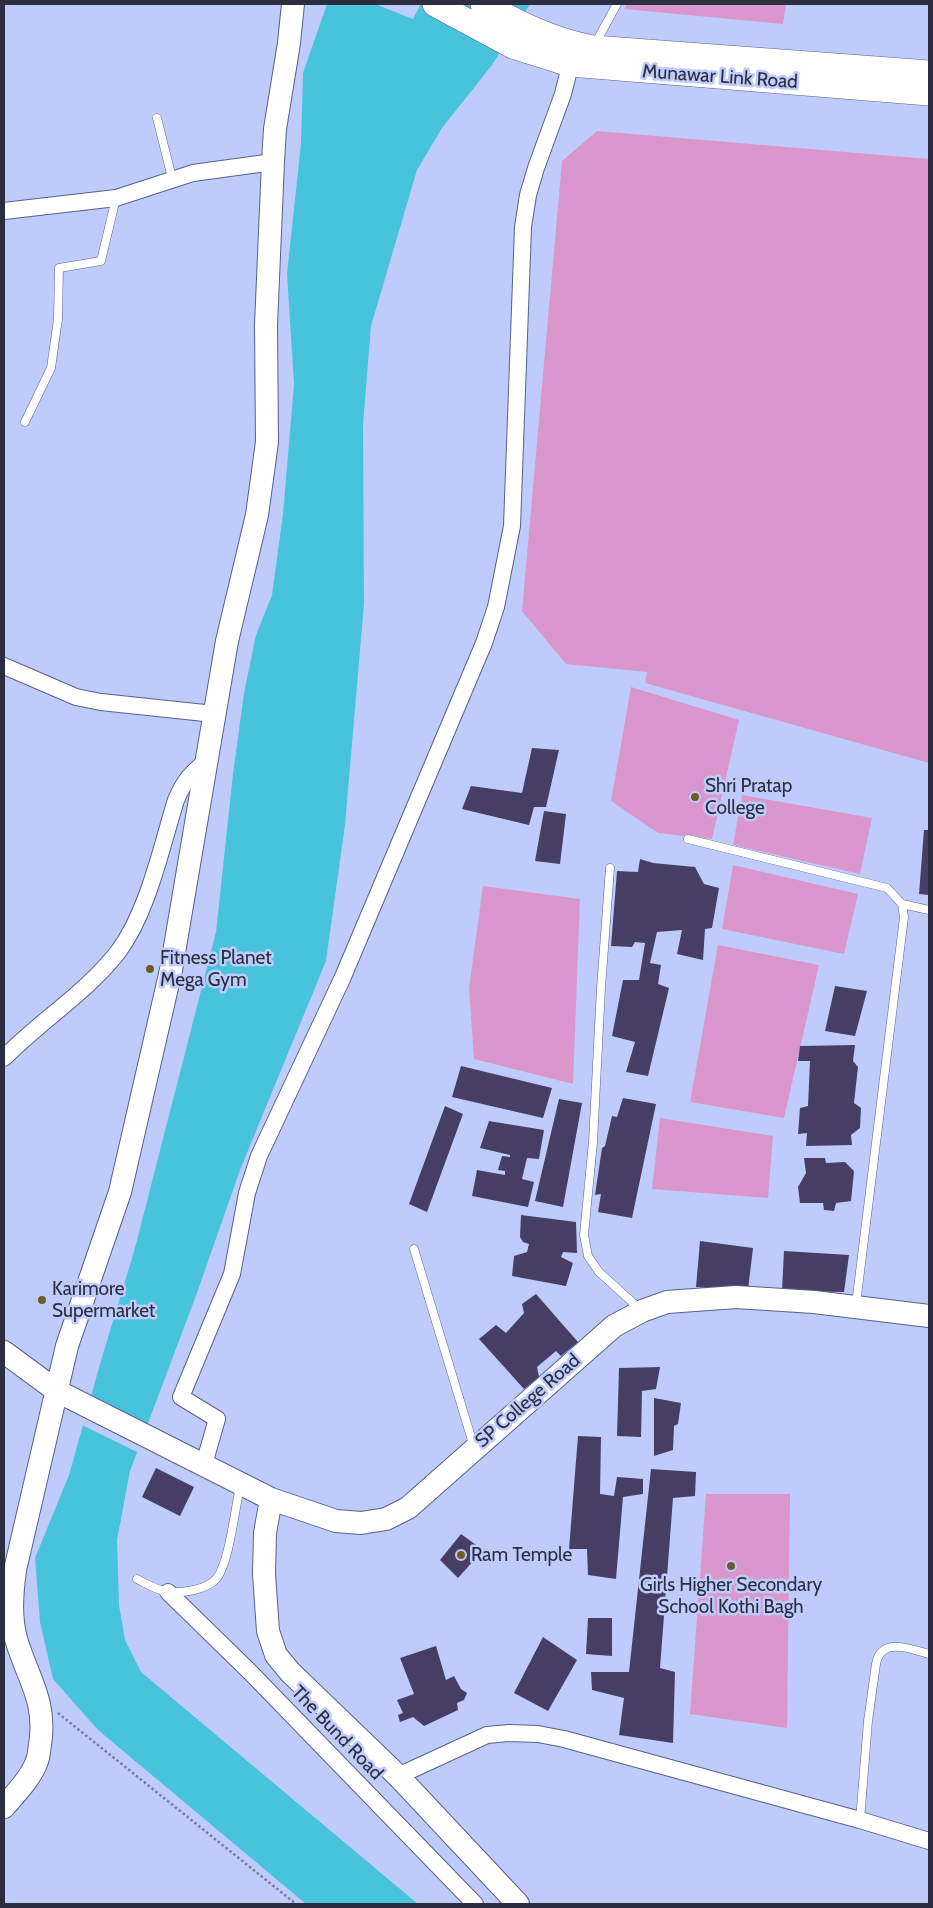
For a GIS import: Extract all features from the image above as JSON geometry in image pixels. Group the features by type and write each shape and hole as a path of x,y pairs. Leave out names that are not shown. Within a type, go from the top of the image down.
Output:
{"main road":[{"path":"4,1807 24,1784 38,1760 42,1735 41,1706 16,1638 8,1594 18,1553 66,1395 67,1346 120,1192 171,970 227,640 257,515 267,442 266,325 272,162 293,4"},
{"path":"289,43 306,4"},
{"path":"435,4 517,36"},
{"path":"483,4 517,36"},
{"name":"Munawar Link Road","path":"517,36 580,52 929,93"},
{"name":"Munawar Link Road","path":"580,52 929,74"},
{"name":"SP College Road","path":"4,1352 66,1395 271,1500 336,1521 360,1523 386,1519 408,1508 614,1326 642,1311 667,1302 736,1297 814,1302 929,1316"},
{"path":"271,1500 265,1533 264,1574 268,1631 276,1655 290,1672 398,1776 518,1904"}],"street":[{"path":"204,1464 217,1419 181,1397 232,1274 252,1174 270,1130 302,1066 380,891 484,644 496,607 512,526 523,227 528,196 536,168 580,52"},
{"path":"4,211 116,198 172,178 217,168 272,162"},
{"path":"4,666 76,697 101,702 214,714"},
{"path":"4,1058 21,1040 96,976 117,953 129,936 143,904 176,800 190,774 208,759"},
{"name":"The Bund Road","path":"168,1592 250,1672 475,1904"},
{"path":"398,1776 487,1736 509,1733 538,1734 564,1739 860,1820 929,1841"}],"lane":[{"path":"580,52 617,4"},
{"path":"157,118 172,178"},
{"path":"25,422 51,368 58,319 59,268 101,261 116,198"},
{"path":"688,840 887,888 902,904 929,910"},
{"path":"610,868 601,988 593,1142 584,1235 588,1256 599,1272 642,1311"},
{"path":"856,1308 904,917 902,904"},
{"path":"414,1249 474,1449"},
{"path":"137,1579 168,1592 185,1591 210,1585 217,1578 224,1563 240,1485"},
{"path":"860,1820 868,1722 876,1664 879,1656 883,1650 895,1647 929,1654"}],"path":[{"path":"41,1706 61,1715 296,1904"}],"shaded area":[{"path":"327,4 375,4 413,19 421,4 530,4 492,65 442,128 417,170 371,326 363,425 364,604 345,825 326,961 240,1170 197,1293 130,1471 117,1540 119,1605 125,1640 141,1672 418,1904 306,1904 98,1730 53,1679 40,1622 35,1558 69,1475 135,1248 216,932 233,774 244,693 256,635 272,595 283,514 294,384 287,274 301,143 303,73"},
{"path":"627,4 786,4 783,24 624,9"},
{"path":"597,131 929,159 929,763 645,683 647,672 566,664 522,611 562,161"},
{"path":"631,687 739,720 712,839 658,833 611,801"},
{"path":"742,795 872,818 860,874 733,845"},
{"path":"733,865 858,894 844,954 722,929"},
{"path":"483,886 580,899 573,1084 474,1059 469,988"},
{"path":"718,945 819,965 784,1118 690,1102"},
{"path":"660,1118 773,1136 768,1198 652,1189"},
{"path":"706,1494 790,1494 787,1728 690,1714"}],"pier":[{"path":"88,1399 148,1429 139,1453 80,1424"}],"building":[{"path":"532,748 559,750 546,807 534,807 529,825 462,809 471,786 522,793"},
{"path":"544,811 566,814 560,864 535,861"},
{"path":"924,830 929,830 929,895 919,894"},
{"path":"640,859 653,863 695,867 704,884 719,888 712,928 705,929 703,960 677,954 682,930 657,932 650,963 661,965 658,984 669,988 648,1076 626,1072 635,1042 612,1036 623,980 639,980 645,943 635,942 632,947 611,946 617,871 638,872"},
{"path":"835,986 867,991 855,1036 825,1031"},
{"path":"855,1045 853,1061 858,1067 854,1103 861,1108 860,1128 851,1135 852,1145 806,1146 807,1133 798,1134 800,1108 808,1106 810,1061 798,1061 800,1046"},
{"path":"461,1066 552,1088 543,1118 452,1097"},
{"path":"623,1098 656,1104 632,1218 598,1212 601,1194 595,1195 602,1148 605,1146 612,1116 617,1117"},
{"path":"559,1099 582,1103 563,1207 535,1201"},
{"path":"445,1106 463,1114 427,1212 409,1204"},
{"path":"489,1121 544,1130 539,1159 527,1158 522,1179 534,1182 528,1207 472,1196 477,1170 505,1175 505,1171 498,1170 502,1156 510,1157 510,1155 480,1148"},
{"path":"804,1158 825,1158 826,1163 845,1162 854,1171 851,1201 836,1203 834,1211 824,1210 823,1203 800,1203 798,1187 806,1173"},
{"path":"521,1215 576,1222 577,1253 563,1252 561,1257 573,1263 566,1286 512,1276 514,1256 527,1252 529,1244 523,1242 520,1237"},
{"path":"700,1241 753,1248 748,1290 696,1287"},
{"path":"784,1251 849,1255 844,1292 782,1291"},
{"path":"536,1294 578,1342 561,1356 556,1351 537,1367 539,1377 524,1389 479,1339 496,1325 506,1333 524,1313 522,1304"},
{"path":"660,1367 656,1389 642,1391 641,1437 617,1436 619,1368"},
{"path":"654,1398 681,1403 678,1424 674,1426 673,1450 654,1456"},
{"path":"578,1436 601,1437 600,1494 614,1496 617,1477 643,1479 643,1494 623,1497 616,1579 588,1575 587,1549 569,1549"},
{"path":"156,1468 194,1487 180,1516 142,1497"},
{"path":"651,1469 696,1472 695,1496 673,1498 660,1668 675,1672 673,1743 619,1735 624,1698 592,1690 591,1672 629,1672"},
{"name":"Ram Temple","path":"461,1534 483,1550 458,1578 440,1560"},
{"path":"588,1618 612,1618 612,1656 586,1654"},
{"path":"543,1637 577,1660 548,1711 514,1693"},
{"path":"436,1646 446,1680 454,1676 461,1689 467,1693 464,1700 457,1703 458,1710 424,1726 413,1717 400,1722 398,1715 403,1713 397,1700 414,1694 400,1658"}],"place":[{"name":"Shri Pratap College","path":"695,797"},
{"name":"Fitness Planet Mega Gym","path":"150,969"},
{"name":"Karimore Supermarket","path":"42,1300"},
{"name":"Ram Temple","path":"461,1555"},
{"name":"Girls Higher Secondary School Kothi Bagh","path":"731,1566"}]}
